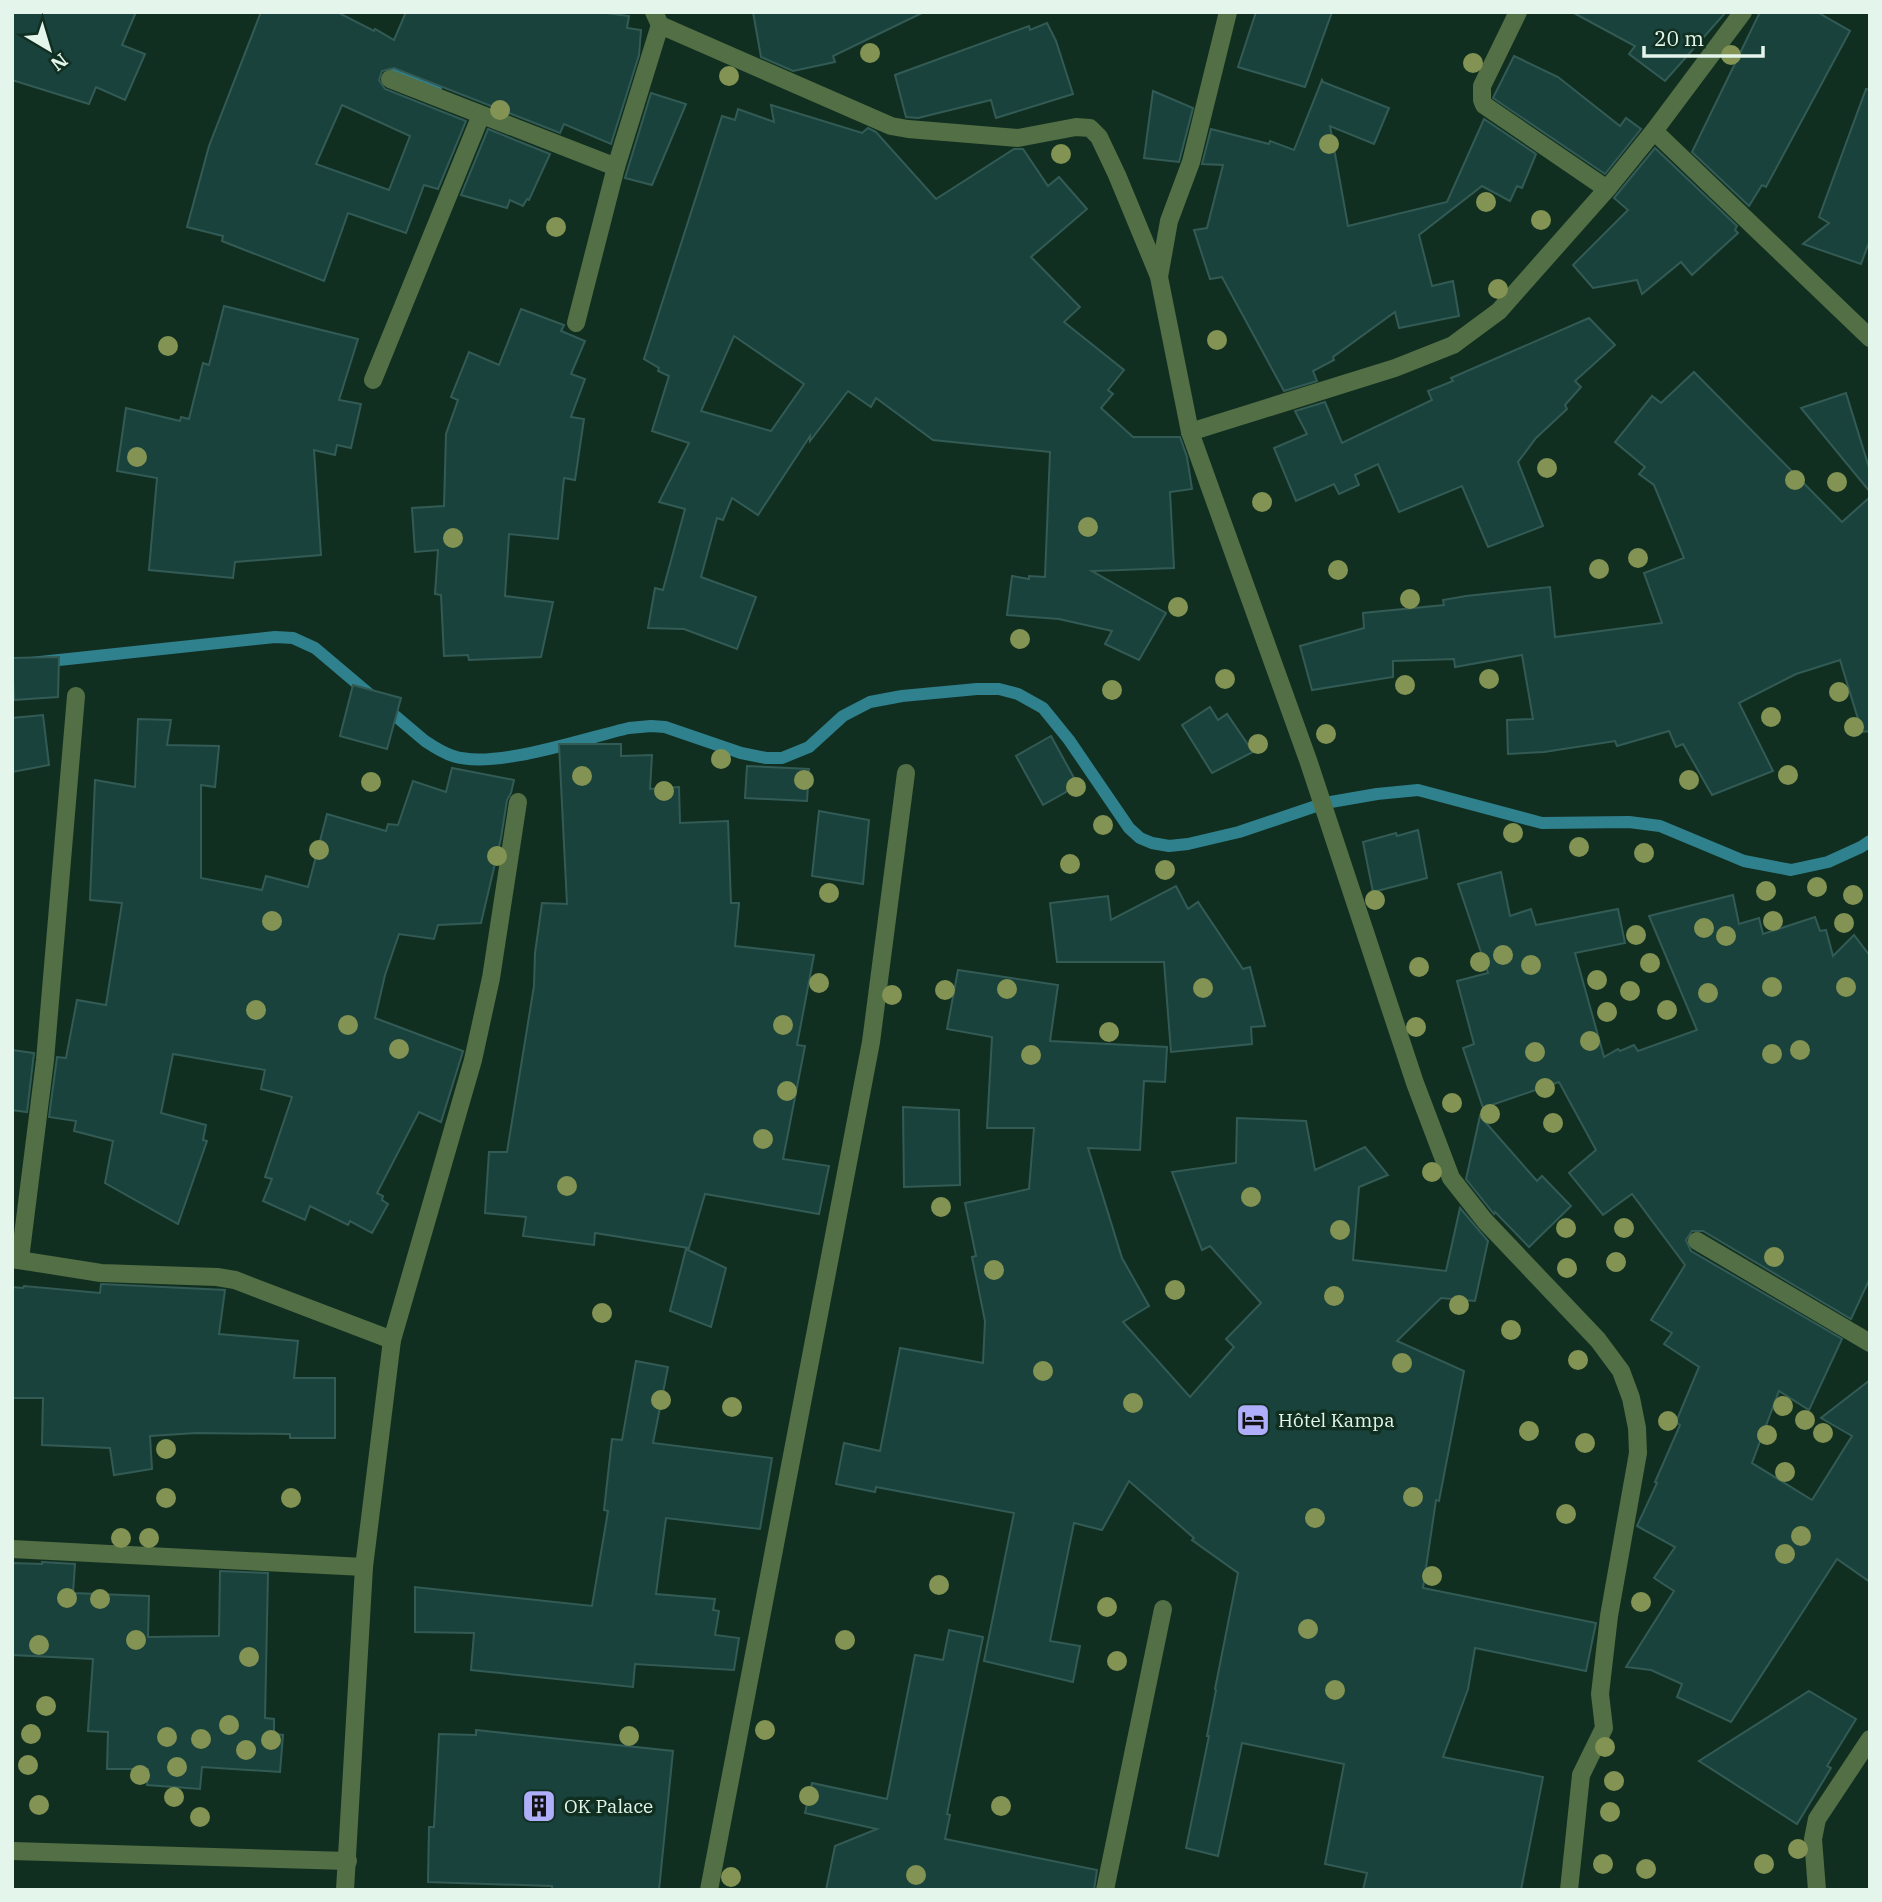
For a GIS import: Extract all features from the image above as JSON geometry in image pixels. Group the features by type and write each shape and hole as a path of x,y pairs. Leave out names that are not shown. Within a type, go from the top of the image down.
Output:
{"street":[{"path":"1159,278 1169,220 1191,162 1228,12"},
{"path":"1518,12 1482,86 1484,105 1607,189"},
{"path":"1190,432 1395,368 1454,345 1499,311 1607,189 1743,12"},
{"path":"576,323 657,19 891,126 1017,138 1076,127 1090,128 1099,137 1159,278 1190,432 1308,760 1415,1083 1451,1178 1485,1221 1598,1340 1621,1371 1633,1408 1638,1453 1609,1616 1600,1694 1604,1728 1581,1775 1569,1890"},
{"path":"390,79 616,167"},
{"path":"373,380 481,115"},
{"path":"1654,131 1870,338"},
{"path":"76,696 45,1060 16,1259 101,1273 217,1276 235,1280 392,1340"},
{"path":"709,1890 871,1042 906,773"},
{"path":"345,1890 364,1567 392,1340 473,1060 491,978 517,803"},
{"path":"1696,1241 1870,1343"},
{"path":"12,1549 364,1567"},
{"path":"1105,1890 1163,1609"},
{"path":"1817,1890 1813,1839 1817,1819 1870,1739"},
{"path":"12,1851 348,1861"}],"building":[{"path":"12,12 136,12 122,45 145,54 125,100 96,87 89,104 12,80"},
{"path":"261,12 337,12 394,40 406,12 598,12 629,16 627,28 641,30 639,55 611,144 564,124 560,133 394,68 382,71 379,80 385,89 466,121 438,189 424,185 406,233 348,213 324,281 222,241 223,236 187,227 209,146","holes":["342,105 410,136 389,190 316,164"]},
{"path":"753,12 924,12 833,56 835,62 793,71 761,57"},
{"path":"1256,12 1332,12 1305,87 1238,67"},
{"path":"1572,12 1726,12 1665,81 1629,54 1635,46"},
{"path":"1760,12 1817,12 1850,31 1766,187 1762,185 1749,206 1692,152"},
{"path":"1047,23 1056,41 1073,94 996,118 991,100 918,118 906,117 895,75 1029,26 1030,30"},
{"path":"1514,56 1558,77 1620,126 1626,118 1641,129 1605,174 1493,98"},
{"path":"1322,80 1389,108 1374,144 1330,126 1348,226 1447,202 1484,119 1536,154 1522,188 1517,186 1510,201 1482,186 1419,235 1432,286 1453,281 1459,316 1399,328 1395,312 1333,357 1334,360 1313,371 1317,381 1284,391 1222,277 1210,279 1194,230 1207,228 1223,165 1202,164 1211,129 1269,144 1270,141 1294,150"},
{"path":"1866,89 1870,90 1870,246 1868,245 1861,264 1803,244 1829,223 1819,217"},
{"path":"1153,91 1193,108 1179,162 1144,158"},
{"path":"651,93 686,104 652,185 625,178"},
{"path":"771,105 862,133 868,128 876,132 936,199 1014,149 1023,149 1048,186 1059,177 1087,209 1031,257 1080,307 1064,322 1124,370 1108,390 1113,394 1101,408 1133,437 1180,437 1187,457 1192,489 1170,492 1174,568 1092,571 1166,613 1139,660 1105,644 1112,631 1059,619 1007,615 1012,576 1029,579 1029,576 1045,577 1050,452 933,440 876,398 871,407 848,391 810,441 810,436 758,515 732,498 723,520 717,518 701,577 756,597 737,649 684,629 648,628 655,588 663,590 685,509 659,502 689,443 652,431 669,376 644,359 722,116 735,120 738,109 774,122","holes":["734,336 804,384 771,431 701,411"]},
{"path":"488,129 550,154 529,200 527,199 523,206 510,200 507,208 461,195"},
{"path":"1655,148 1737,226 1735,230 1738,233 1692,275 1681,262 1642,294 1637,280 1593,288 1573,265 1628,210 1614,198"},
{"path":"224,306 358,339 339,400 361,404 351,448 337,445 335,455 314,450 321,555 235,562 233,578 149,570 157,478 117,471 126,408 180,421 181,417 189,419 203,363 209,365"},
{"path":"521,309 564,325 561,331 585,341 571,374 585,379 571,417 584,419 575,480 564,478 558,539 509,534 505,596 553,602 541,657 469,660 468,655 444,656 441,595 435,594 438,550 415,552 412,508 444,506 446,434 458,400 451,397 469,352 499,365"},
{"path":"1589,318 1615,345 1575,381 1581,387 1565,405 1567,409 1536,438 1518,462 1543,526 1488,547 1462,486 1399,512 1378,464 1355,475 1359,485 1339,494 1334,484 1296,501 1274,448 1307,434 1295,411 1325,402 1342,443 1432,400 1428,391 1453,381 1451,378"},
{"path":"1694,372 1842,522 1870,497 1870,731 1862,732 1840,660 1796,674 1739,703 1773,771 1712,795 1683,744 1676,747 1669,731 1617,746 1615,741 1544,752 1508,754 1507,720 1533,719 1522,655 1455,667 1454,659 1393,661 1393,677 1312,690 1300,646 1364,628 1363,613 1444,605 1443,600 1466,596 1550,587 1555,637 1662,623 1644,573 1684,558 1654,485 1639,474 1645,467 1615,442 1652,396 1661,403"},
{"path":"1846,393 1870,471 1870,492 1801,408"},
{"path":"59,657 58,697 14,700 12,658"},
{"path":"353,685 401,698 387,749 340,736"},
{"path":"1210,707 1218,720 1227,714 1253,752 1212,773 1182,725"},
{"path":"43,715 49,765 12,772 12,718"},
{"path":"138,719 171,720 167,745 219,746 215,787 201,785 201,878 262,890 266,876 308,887 327,814 386,831 388,824 398,825 413,781 446,792 452,768 514,780 507,800 481,923 438,925 434,939 399,934 385,975 375,1018 463,1051 441,1122 419,1112 377,1193 383,1196 382,1200 388,1204 372,1233 350,1221 348,1225 310,1206 305,1220 263,1201 272,1179 265,1177 292,1097 261,1089 265,1070 173,1054 161,1113 206,1125 203,1140 207,1141 178,1224 105,1183 113,1141 74,1131 76,1121 49,1117 57,1057 66,1058 77,1000 106,1005 122,903 90,900 95,780 135,787"},
{"path":"1051,736 1074,778 1066,792 1043,805 1016,756"},
{"path":"559,744 621,744 621,756 652,755 650,789 679,787 680,823 728,821 731,903 739,903 735,946 814,955 797,1045 805,1046 783,1159 829,1166 819,1214 705,1194 689,1248 595,1233 594,1245 523,1236 526,1217 485,1213 489,1152 507,1152 534,986 535,953 542,903 567,904"},
{"path":"747,766 809,769 807,801 745,798"},
{"path":"819,811 869,820 863,884 812,876"},
{"path":"1418,830 1427,878 1373,892 1363,842"},
{"path":"1501,872 1510,916 1531,909 1536,925 1618,909 1625,943 1575,953 1604,1057 1618,1049 1620,1051 1634,1045 1638,1051 1697,1030 1649,916 1733,895 1739,924 1759,918 1763,934 1815,917 1820,931 1826,930 1833,956 1854,935 1870,956 1870,1278 1851,1319 1703,1231 1692,1231 1686,1240 1691,1251 1842,1339 1809,1410 1779,1391 1752,1463 1812,1500 1852,1436 1821,1418 1870,1380 1870,1582 1837,1559 1731,1722 1677,1697 1682,1684 1651,1670 1626,1667 1674,1591 1654,1578 1675,1547 1637,1526 1680,1425 1676,1422 1699,1367 1664,1344 1672,1333 1651,1320 1685,1265 1632,1194 1603,1215 1569,1173 1596,1150 1559,1082 1483,1108 1463,1048 1474,1044 1457,981 1488,973 1458,884"},
{"path":"1176,886 1188,909 1198,902 1243,969 1250,967 1265,1026 1251,1027 1252,1044 1171,1052 1164,962 1057,962 1050,903 1108,896 1111,920"},
{"path":"958,970 1058,985 1050,1041 1167,1047 1165,1082 1144,1081 1140,1150 1088,1148 1122,1258 1149,1306 1123,1322 1190,1397 1234,1347 1226,1339 1261,1303 1210,1246 1202,1250 1172,1172 1236,1163 1237,1118 1306,1121 1315,1170 1365,1147 1388,1175 1359,1187 1353,1260 1446,1271 1460,1208 1488,1241 1475,1301 1441,1298 1397,1341 1464,1371 1439,1501 1436,1500 1423,1588 1596,1623 1586,1671 1475,1648 1468,1689 1443,1757 1543,1777 1521,1890 1363,1890 1367,1873 1325,1864 1344,1764 1242,1743 1218,1856 1186,1848 1238,1573 1192,1540 1194,1538 1129,1481 1102,1530 1074,1523 1050,1641 1080,1646 1073,1682 984,1661 1014,1513 876,1487 875,1492 836,1484 844,1443 880,1451 900,1348 983,1363 985,1321 972,1257 976,1256 965,1203 1029,1189 1034,1128 987,1128 992,1037 947,1029"},
{"path":"12,1050 34,1053 27,1112 12,1110"},
{"path":"903,1107 959,1110 960,1185 904,1187"},
{"path":"1480,1116 1537,1181 1542,1176 1571,1206 1529,1247 1495,1212 1494,1214 1466,1179"},
{"path":"686,1249 726,1268 711,1327 670,1311"},
{"path":"101,1284 225,1290 219,1334 298,1341 294,1378 335,1378 335,1438 290,1438 290,1434 196,1433 150,1436 152,1469 114,1475 110,1448 42,1445 43,1398 12,1398 12,1287 100,1293"},
{"path":"636,1361 668,1367 653,1443 772,1458 760,1529 666,1518 656,1594 715,1599 713,1610 719,1611 715,1635 739,1638 734,1670 635,1664 633,1687 471,1670 474,1633 415,1632 415,1587 592,1606 608,1511 604,1510 612,1439 622,1440"},
{"path":"12,1563 75,1564 73,1593 149,1596 148,1637 219,1636 220,1571 268,1573 265,1718 274,1719 274,1734 283,1735 280,1772 202,1767 200,1789 147,1785 148,1769 107,1769 108,1732 88,1731 93,1659 12,1655"},
{"path":"949,1630 983,1637 947,1814 950,1815 945,1839 1097,1870 1094,1890 826,1890 835,1846 877,1829 805,1813 812,1783 887,1799 915,1655 943,1660"},
{"path":"1809,1691 1856,1719 1827,1766 1831,1768 1797,1824 1699,1761"},
{"path":"476,1730 673,1751 659,1890 552,1890 552,1886 428,1882 429,1827 434,1827 439,1734 476,1735"}],"waterway":[{"path":"391,64 436,90"},
{"path":"12,665 275,637 293,638 315,648 425,741 449,755 471,759 515,756 629,728 651,726 665,727 741,753 782,758 809,747 843,716 870,702 902,696 999,689 1018,694 1043,708 1069,740 1129,828 1140,838 1169,846 1239,832 1325,803 1418,790 1542,823 1629,822 1660,826 1744,861 1791,870 1828,862 1870,841"}],"place":[{"name":"Hôtel Kampa","path":"1253,1420"},
{"name":"OK Palace","path":"539,1806"}]}
